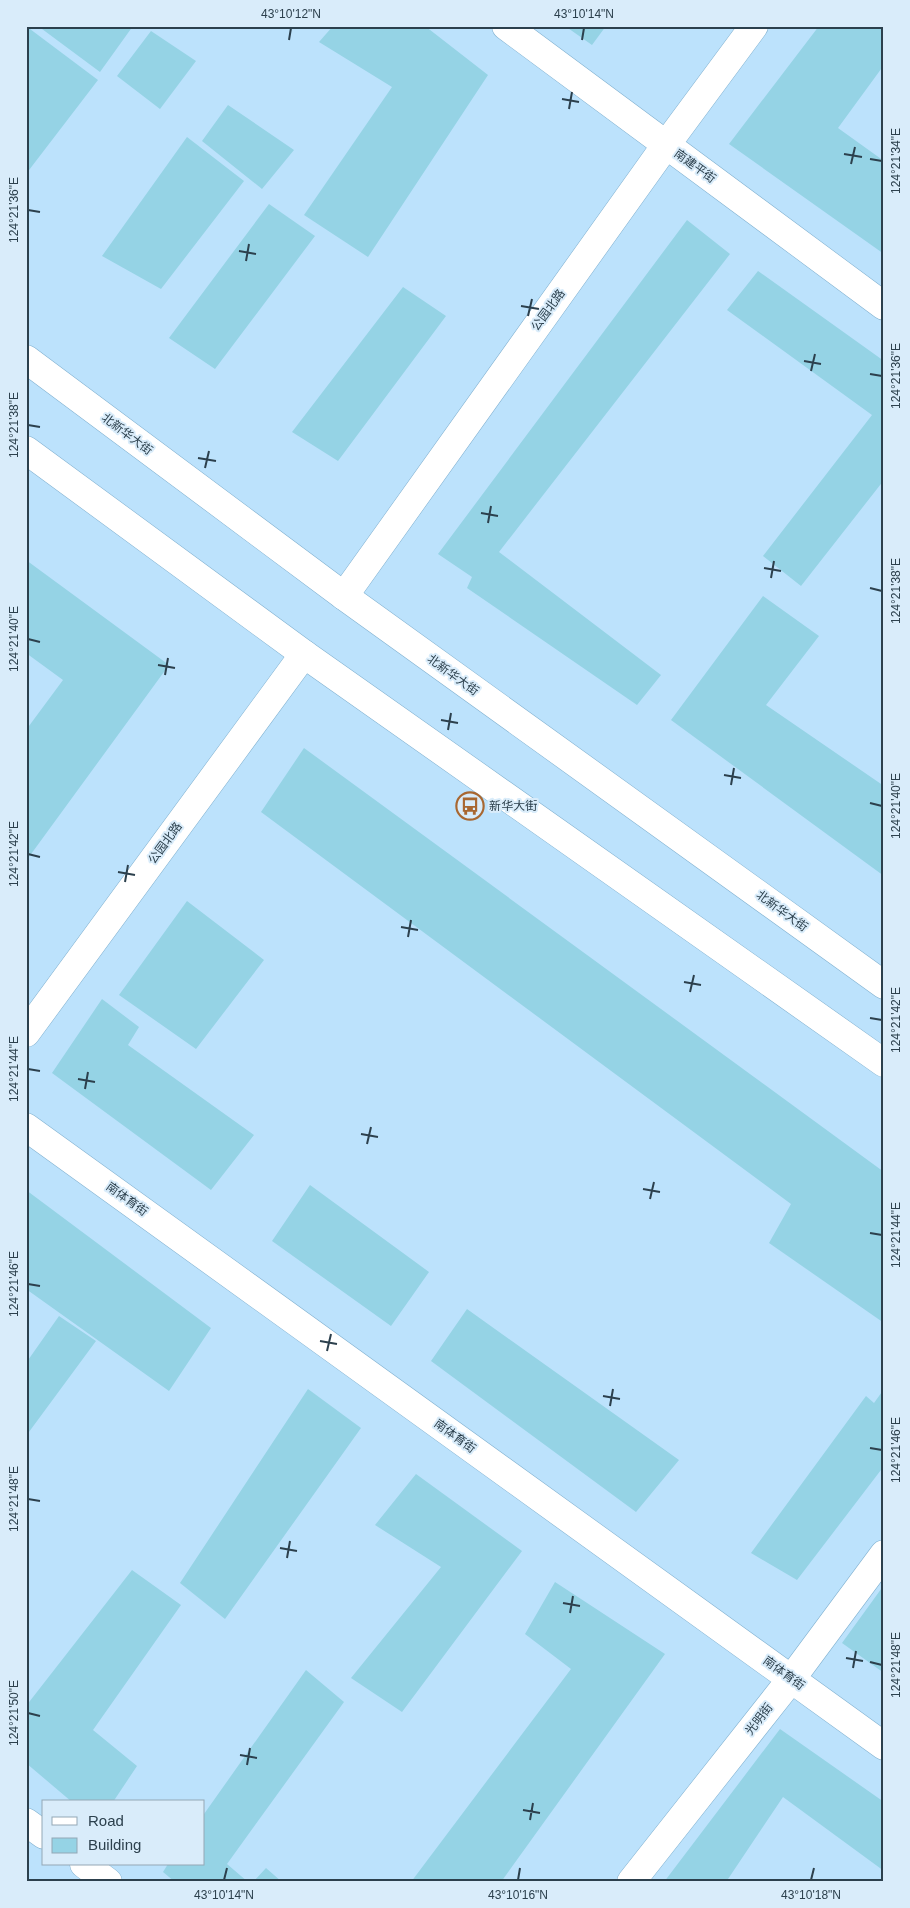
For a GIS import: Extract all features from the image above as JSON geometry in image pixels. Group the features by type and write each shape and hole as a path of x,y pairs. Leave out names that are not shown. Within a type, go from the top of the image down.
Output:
{"street":[{"name":"南建平街","path":"506,26 884,306"},
{"name":"公园北路","path":"344,596 666,145 754,26"},
{"name":"北新华大街","path":"26,359 344,596 884,985"},
{"path":"26,450 304,654 884,1063"},
{"name":"公园北路","path":"26,1033 304,654"},
{"name":"南体育街","path":"26,1127 884,1746"},
{"name":"光明街","path":"632,1882 792,1678 884,1554"},
{"path":"26,1822 42,1834"},
{"path":"87,1866 108,1882"}],"building":[{"path":"26,26 98,80 26,174"},
{"path":"38,26 133,26 100,72"},
{"path":"333,26 425,26 488,75 368,257 304,215 392,87 319,42"},
{"path":"565,26 606,26 592,45"},
{"path":"819,26 884,26 884,65 838,128 884,161 884,254 729,144"},
{"path":"151,31 196,61 160,109 117,76"},
{"path":"228,105 294,150 262,189 202,141"},
{"path":"187,137 244,181 161,289 102,256"},
{"path":"269,204 315,236 215,369 169,338"},
{"path":"687,220 730,254 499,552 661,675 637,705 467,588 472,577 438,554"},
{"path":"758,271 884,361 884,480 801,586 763,556 872,415 727,310"},
{"path":"403,287 446,316 338,461 292,432"},
{"path":"26,560 169,665 26,861 26,730 63,680 26,653"},
{"path":"763,596 819,636 766,705 884,786 884,876 671,720"},
{"path":"304,748 884,1172 884,1323 769,1243 791,1204 261,812"},
{"path":"187,901 264,960 196,1049 119,995"},
{"path":"102,999 139,1027 128,1045 254,1135 211,1190 52,1073"},
{"path":"310,1185 429,1272 391,1326 272,1241"},
{"path":"26,1190 211,1328 169,1391 26,1289"},
{"path":"467,1309 679,1460 636,1512 431,1361"},
{"path":"59,1316 96,1341 26,1436 26,1363"},
{"path":"308,1389 361,1428 225,1619 180,1583"},
{"path":"884,1389 884,1466 797,1580 751,1553 866,1396 874,1403"},
{"path":"416,1474 522,1551 402,1712 351,1678 441,1567 375,1525"},
{"path":"132,1570 181,1605 93,1730 137,1766 114,1800 70,1800 26,1763 26,1706"},
{"path":"555,1582 665,1654 501,1882 411,1882 571,1669 525,1634"},
{"path":"884,1585 884,1673 842,1643"},
{"path":"306,1670 344,1702 227,1864 248,1882 175,1882 163,1872 167,1866 205,1866 205,1813"},
{"path":"780,1729 884,1802 884,1871 783,1797 726,1882 664,1882"},
{"path":"266,1868 282,1882 253,1882"}],"place":[{"name":"新华大街","path":"470,806"}]}
